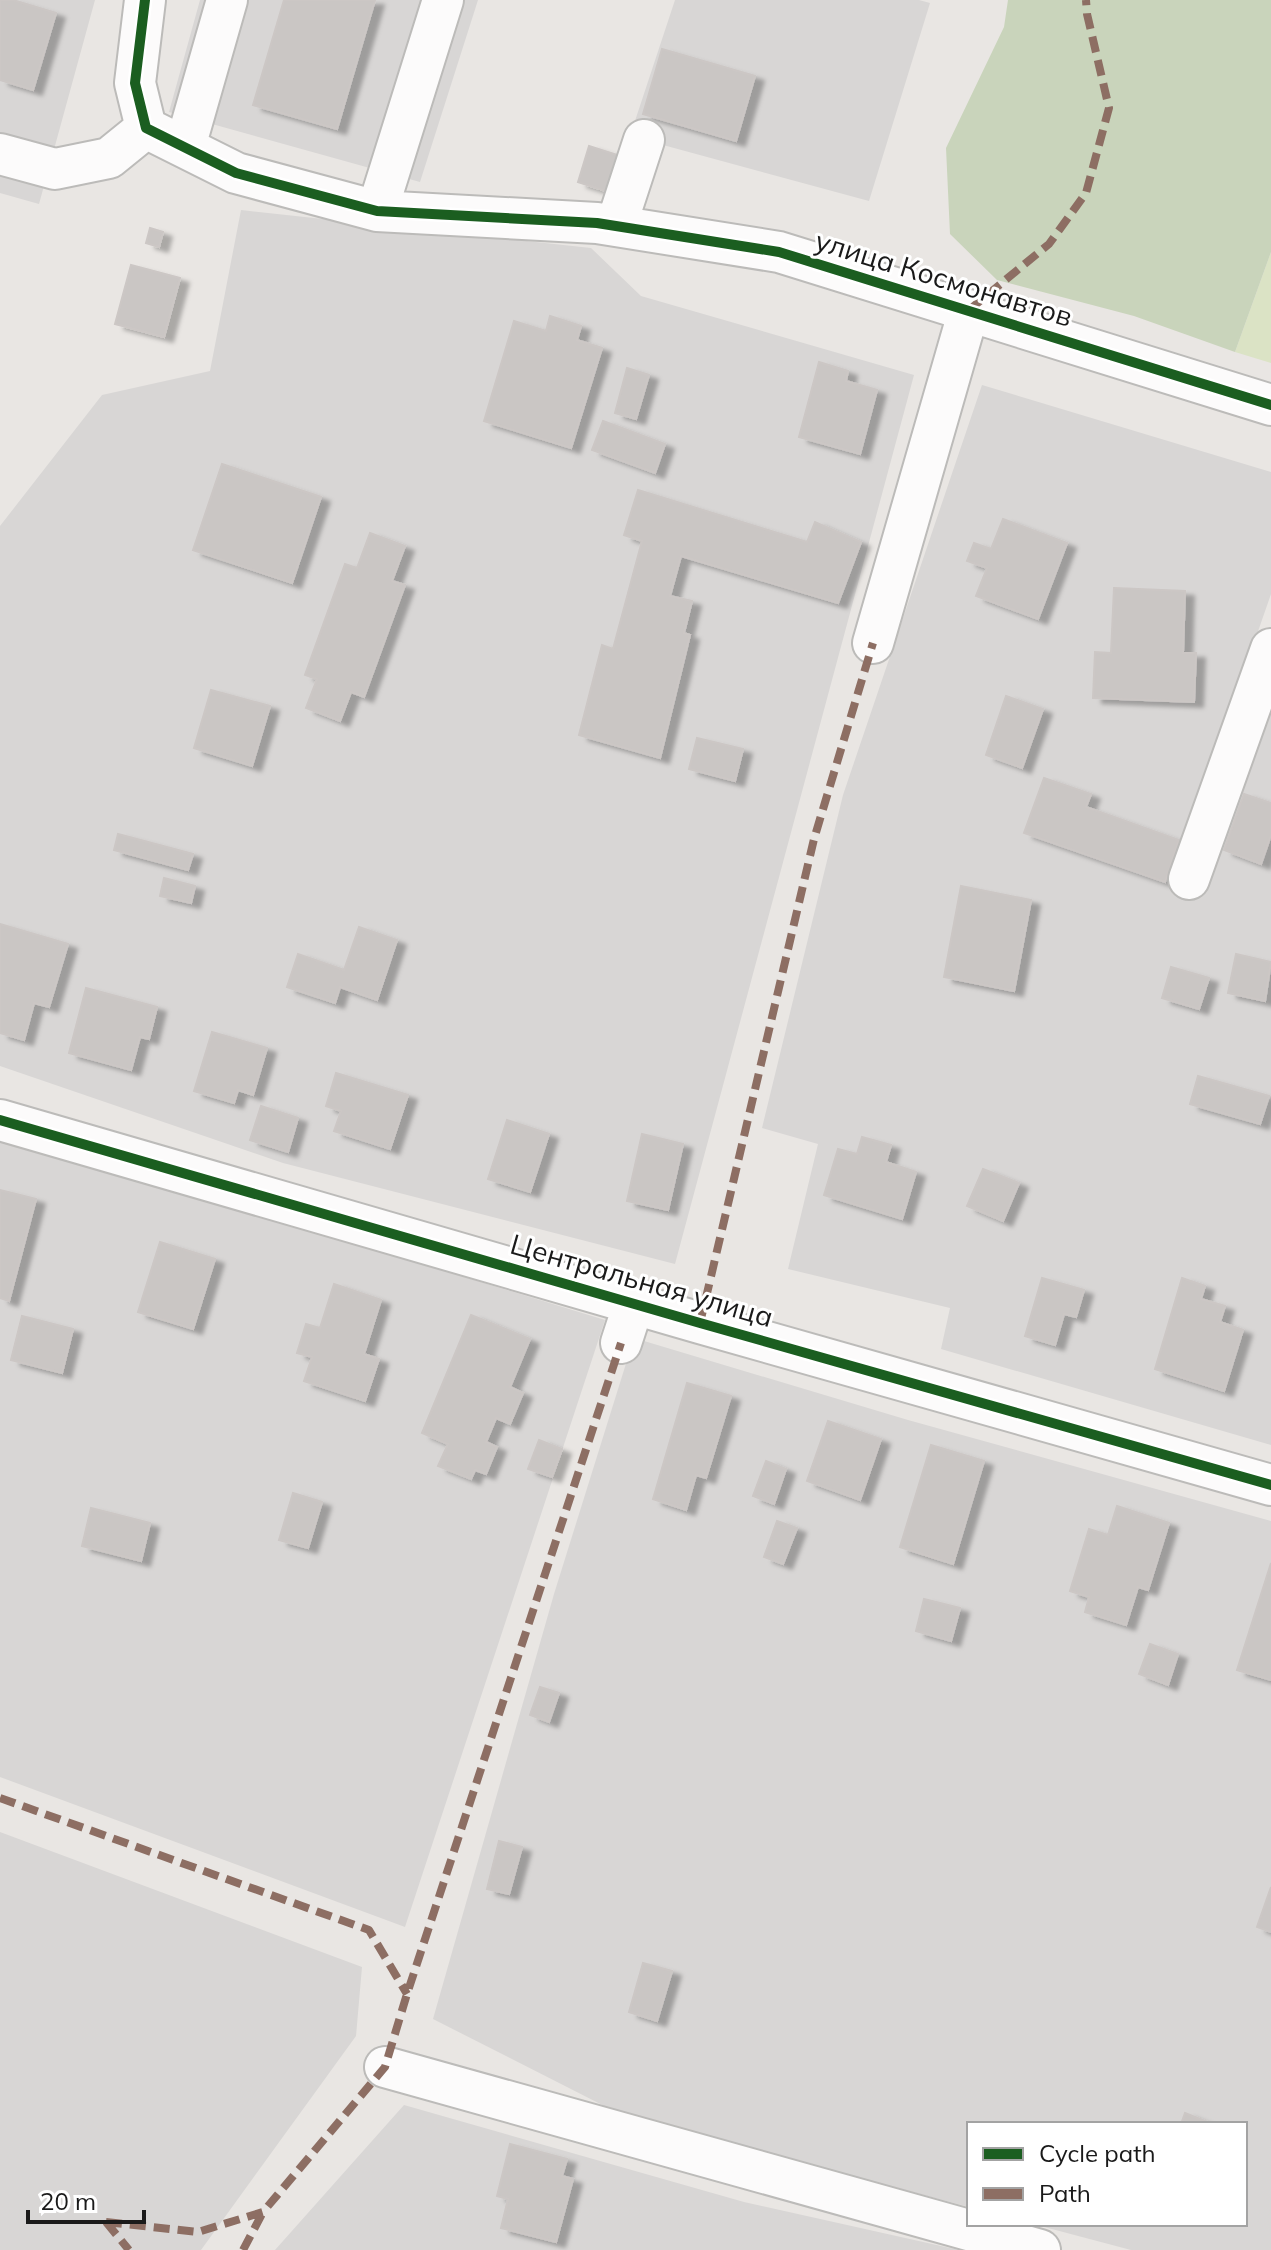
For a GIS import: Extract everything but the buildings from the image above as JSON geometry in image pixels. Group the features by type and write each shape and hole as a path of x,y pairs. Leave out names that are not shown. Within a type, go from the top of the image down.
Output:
{"street":[{"path":"0,154 55,169 109,158 146,128 135,83 145,0"},
{"path":"185,147 227,0"},
{"path":"377,211 443,0"},
{"name":"улица Космонавтов","path":"146,128 236,173 377,211 606,224 779,252 1271,405"},
{"path":"606,224 644,140"},
{"path":"873,643 969,310"},
{"path":"1189,879 1271,649"},
{"name":"Центральная улица","path":"0,1120 1271,1485"},
{"path":"621,1343 634,1303"},
{"path":"385,2067 1040,2250"}],"shaded area":[{"path":"0,0 95,0 39,204 0,193"},
{"path":"200,0 478,0 420,182 169,112"},
{"path":"675,0 919,0 930,3 869,201 630,136"},
{"path":"241,210 591,248 641,296 914,375 675,1264 283,1163 0,1066 0,526 102,395 210,371"},
{"path":"982,385 1271,472 1271,594 1169,887 1201,898 1271,708 1271,1445 941,1349 950,1308 788,1269 818,1144 762,1128 843,795"},
{"path":"0,1135 605,1320 405,1927 0,1777"},
{"path":"634,1338 908,1420 1271,1521 1271,2250 1131,2250 1041,2226 1247,2226 1247,2122 967,2122 967,2206 622,2115 433,2019 554,1594"},
{"path":"0,1832 362,1967 356,2036 201,2250 0,2250"},
{"path":"404,2105 744,2202 959,2250 275,2250"}],"green space":[{"path":"1008,0 1271,0 1271,252 1235,352 1134,316 997,280 950,234 946,148 1004,27"},
{"path":"1271,252 1271,363 1235,352"}],"marked path":[{"path":"969,310 1049,244 1086,193 1109,108 1086,0"},
{"path":"700,1323 814,839 873,643"},
{"path":"106,2222 198,2232 263,2212 385,2067 621,1343"},
{"path":"0,1798 369,1930 407,1994"},
{"path":"243,2250 263,2212"},
{"path":"106,2222 129,2250"}],"cycle path":[{"path":"145,0 135,83 146,128 236,173 377,211 597,223 779,252 1271,405"},
{"path":"0,1120 1271,1485"}]}
